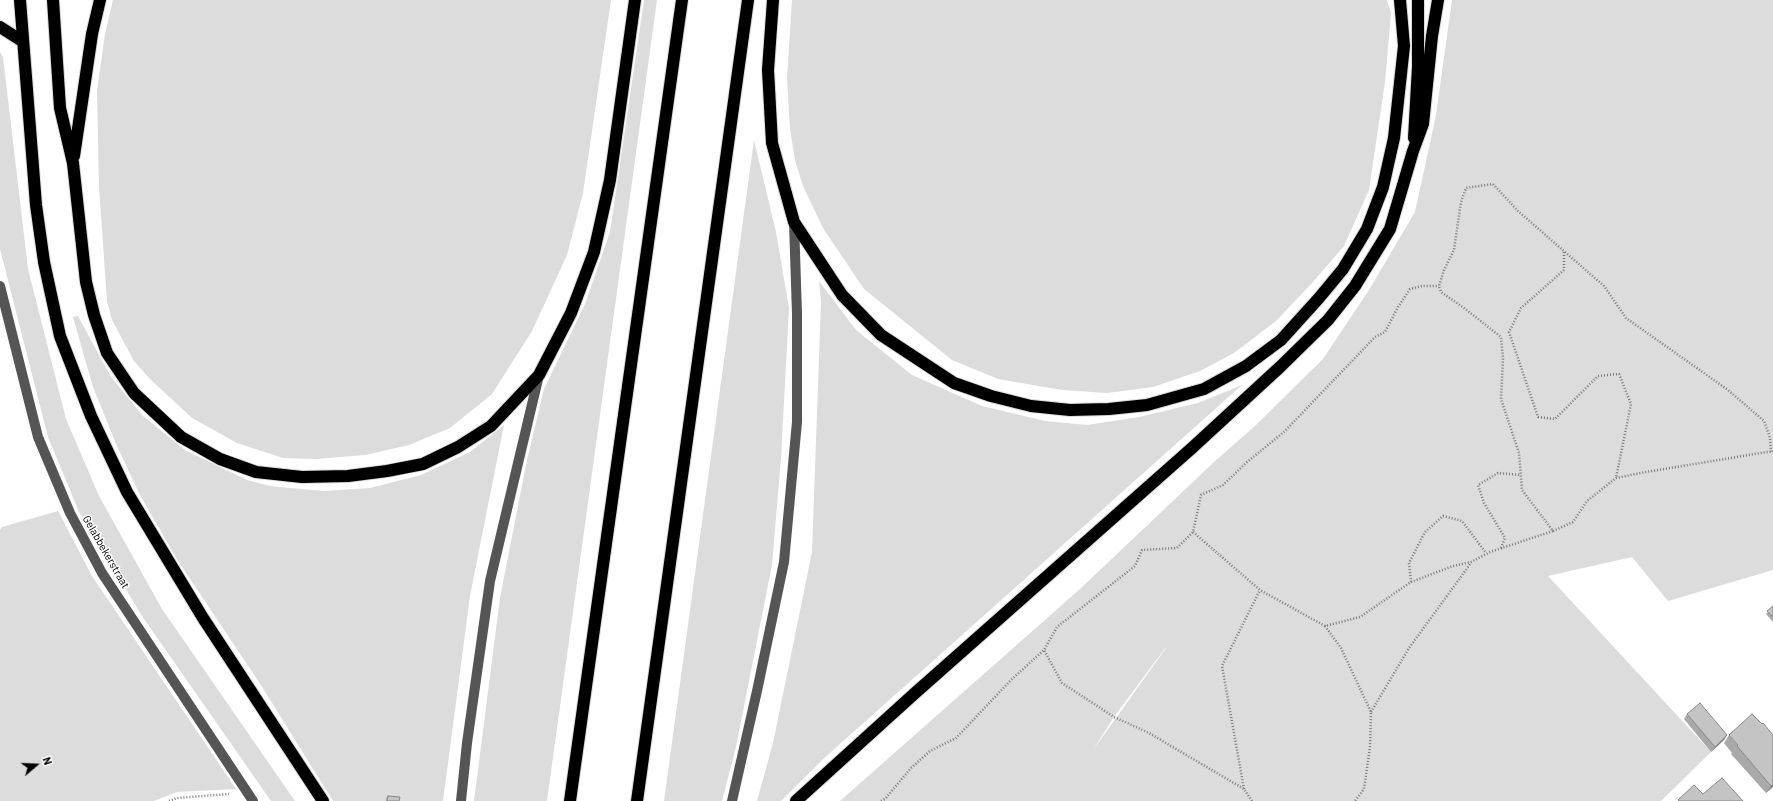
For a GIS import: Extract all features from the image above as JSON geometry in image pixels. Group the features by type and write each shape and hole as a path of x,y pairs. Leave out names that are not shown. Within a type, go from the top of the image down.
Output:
{"highway":[{"path":"20,0 36,205 44,262 60,336 91,416 131,498 203,618 323,801"},
{"path":"53,0 60,108 73,163 86,282 94,315 107,353 134,393 181,437 220,459 256,472 302,477 348,476 387,472 423,464 458,447 491,426 538,375 571,313 594,252 610,180 635,0"},
{"path":"73,163 92,34 100,0"},
{"path":"570,801 682,0"},
{"path":"636,801 748,0"},
{"path":"773,0 768,70 772,143 794,222 842,295 881,335 954,383 991,396 1031,406 1070,410 1109,410 1147,406 1204,389 1246,366 1281,340 1343,269 1367,229 1383,186 1394,138 1404,46 1400,0"},
{"path":"1413,151 1418,67 1418,0"},
{"path":"796,801 914,694 1192,448 1328,320 1355,286 1390,229 1413,151 1423,124 1432,36 1438,0"},
{"path":"0,27 22,41"}],"street":[{"path":"732,801 784,562 796,422 798,314 794,222"},
{"name":"Gelabbekerstraat","path":"0,286 38,437 70,513 102,573 180,688 253,801"},
{"path":"461,801 467,743 490,581 538,375"}],"path":[{"path":"1325,626 1360,617 1411,582 1453,566 1472,562 1486,553 1553,531 1573,522 1587,501 1616,478 1772,452 1770,438 1764,421 1728,390 1626,318 1604,286 1518,211 1493,184 1466,188 1461,202 1454,250 1444,270 1439,286 1441,292 1501,337 1503,358 1501,399 1519,453 1522,490 1553,531"},
{"path":"1564,252 1564,270 1521,308 1509,332 1538,417 1555,418 1598,376 1619,374 1631,404 1616,478"},
{"path":"882,801 911,768 930,751 956,738 1012,679 1044,650 1057,627 1135,566 1142,550 1177,548 1193,532 1201,495 1223,485 1247,462 1284,432 1375,337 1385,332 1398,307 1410,289 1422,286 1439,286"},
{"path":"1502,548 1505,538 1484,503 1478,485 1498,473 1521,475"},
{"path":"1411,582 1409,563 1425,532 1443,516 1462,521 1486,553"},
{"path":"1193,532 1260,590 1325,626 1341,648 1371,712 1370,747 1364,788 1355,801"},
{"path":"1371,712 1409,648 1472,562"},
{"path":"1252,801 1244,789 1222,666 1260,590"},
{"path":"1044,650 1062,683 1114,717 1149,733 1244,789"},
{"path":"169,801 177,798 247,792"}],"shaded area":[{"path":"113,0 611,0 583,193 567,255 532,331 492,394 450,428 409,445 365,455 316,459 283,458 237,443 192,418 150,379 134,361 112,320 107,301 99,187 97,90 105,34"},
{"path":"644,0 657,0 547,801 474,801 500,598 526,465 544,389 585,304 610,232"},
{"path":"792,0 1387,0 1391,13 1385,82 1369,190 1344,246 1312,283 1276,321 1234,353 1200,371 1153,387 1107,393 1062,390 998,379 952,360 864,289 823,228 803,186 795,160 790,129 787,79"},
{"path":"1452,0 1773,0 1773,570 1668,601 1632,557 1548,576 1711,752 1661,801 840,801 1080,589 1213,463 1256,425 1323,359 1369,290 1415,212 1436,115","holes":["1166,648 1093,750 1114,717"]},
{"path":"0,52 3,57 28,269 66,419 99,496 162,609 295,801 271,801 142,616 79,512 48,437 0,249"},
{"path":"754,140 776,232 789,308 781,458 772,565 736,747 722,801 664,801"},
{"path":"819,281 856,330 912,375 982,406 1045,421 1087,425 1139,417 1198,403 1242,385 822,760 781,801 757,801 773,743 812,552 821,302"},
{"path":"78,316 111,377 143,416 185,450 247,480 270,486 323,491 370,488 421,475 470,452 504,425 470,596 443,801 333,801 259,682 178,561 140,495 116,444 93,387 73,317"},
{"path":"58,511 92,576 236,789 177,792 154,801 0,801 0,530 2,527"}],"building":[{"path":"1773,606 1773,617 1767,611"},
{"path":"1700,703 1727,735 1715,747 1687,714"},
{"path":"1752,714 1762,724 1763,723 1773,735 1773,784 1771,786 1729,735"},
{"path":"1722,778 1743,801 1678,800 1694,785 1703,794"},
{"path":"388,796 400,797 399,801 387,801"}]}
